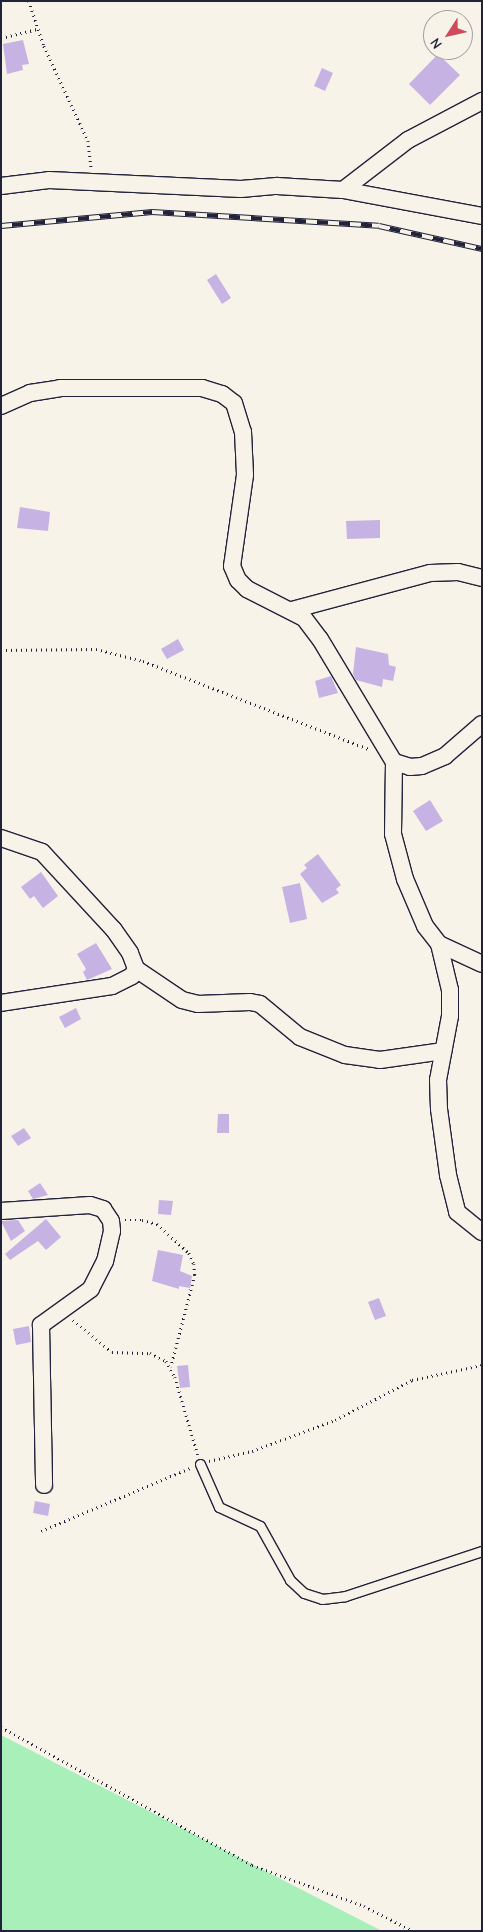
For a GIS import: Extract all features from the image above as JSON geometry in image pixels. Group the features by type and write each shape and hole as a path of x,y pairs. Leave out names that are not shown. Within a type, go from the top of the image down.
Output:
{"street":[{"path":"343,190 408,140 482,101"},
{"path":"1,186 49,180 241,190 277,186 343,190 482,216"},
{"path":"1,406 30,393 60,388 202,388 222,394 234,403 240,418 245,460 232,566 238,580 248,589 292,610 304,618 320,638 394,762 393,834 405,879 425,926 439,944 450,990 450,1016 443,1051 439,1109 452,1198 457,1212 482,1232"},
{"path":"292,610 430,573 458,572 482,578"},
{"path":"394,762 410,767 422,766 445,756 482,724"},
{"path":"1,838 42,852 114,930 130,953 136,969 182,1000 198,1004 260,1004 300,1037 345,1054 380,1060 443,1051"},
{"path":"439,944 482,964"},
{"path":"1,1003 112,986 132,976 136,969"},
{"path":"1,1211 90,1205 103,1209 111,1221 112,1231 105,1261 91,1289 62,1312 50,1317 41,1326 44,1485"}],"lane":[{"path":"200,1464 219,1507 260,1526 290,1580 304,1593 322,1599 345,1596 482,1551"}],"path":[{"path":"29,1 63,91 88,141 92,182"},
{"path":"1,38 38,29"},
{"path":"1,650 96,648 143,661 362,748 368,749 380,741"},
{"path":"111,1221 142,1220 158,1224 183,1247 194,1264 195,1274 171,1367 200,1464"},
{"path":"62,1312 112,1352 150,1353 171,1367"},
{"path":"41,1530 200,1464 252,1451 335,1420 412,1380 482,1365"},
{"path":"1,1727 252,1865 364,1906 413,1931"}],"green space":[{"path":"1,1735 382,1931 1,1931"}],"building":[{"path":"23,40 29,64 22,65 23,70 7,74 3,44"},
{"path":"432,60 444,60 460,75 430,105 409,84"},
{"path":"322,68 333,73 325,91 314,86"},
{"path":"216,274 231,298 222,304 207,280"},
{"path":"20,507 50,512 48,531 17,528"},
{"path":"380,520 380,538 347,539 346,521"},
{"path":"178,639 184,650 167,659 161,649"},
{"path":"356,647 388,654 389,665 396,667 393,681 383,679 382,687 356,680 353,674"},
{"path":"331,676 338,693 319,698 315,681"},
{"path":"430,800 443,821 426,831 413,811"},
{"path":"318,854 341,885 336,889 339,893 322,903 300,874 307,868 304,865"},
{"path":"41,872 58,896 43,908 34,896 30,899 21,887"},
{"path":"300,883 307,919 290,923 282,887"},
{"path":"96,943 112,969 87,980 83,972 86,969 77,954"},
{"path":"76,1008 81,1019 65,1028 59,1017"},
{"path":"218,1114 229,1114 229,1133 217,1133"},
{"path":"24,1128 31,1138 18,1146 11,1136"},
{"path":"40,1183 48,1195 33,1199 28,1191"},
{"path":"159,1200 173,1201 171,1215 158,1214"},
{"path":"46,1219 61,1237 46,1250 38,1241 10,1260 5,1254"},
{"path":"18,1220 25,1231 11,1241 1,1221"},
{"path":"158,1250 183,1255 180,1271 192,1276 190,1288 179,1286 179,1289 152,1281"},
{"path":"379,1298 386,1316 375,1320 368,1302"},
{"path":"29,1326 31,1342 16,1345 13,1329"},
{"path":"188,1365 190,1387 180,1388 177,1366"},
{"path":"35,1501 50,1504 48,1516 33,1513"}],"railway":[{"path":"1,226 152,212 379,226 482,249"}]}
